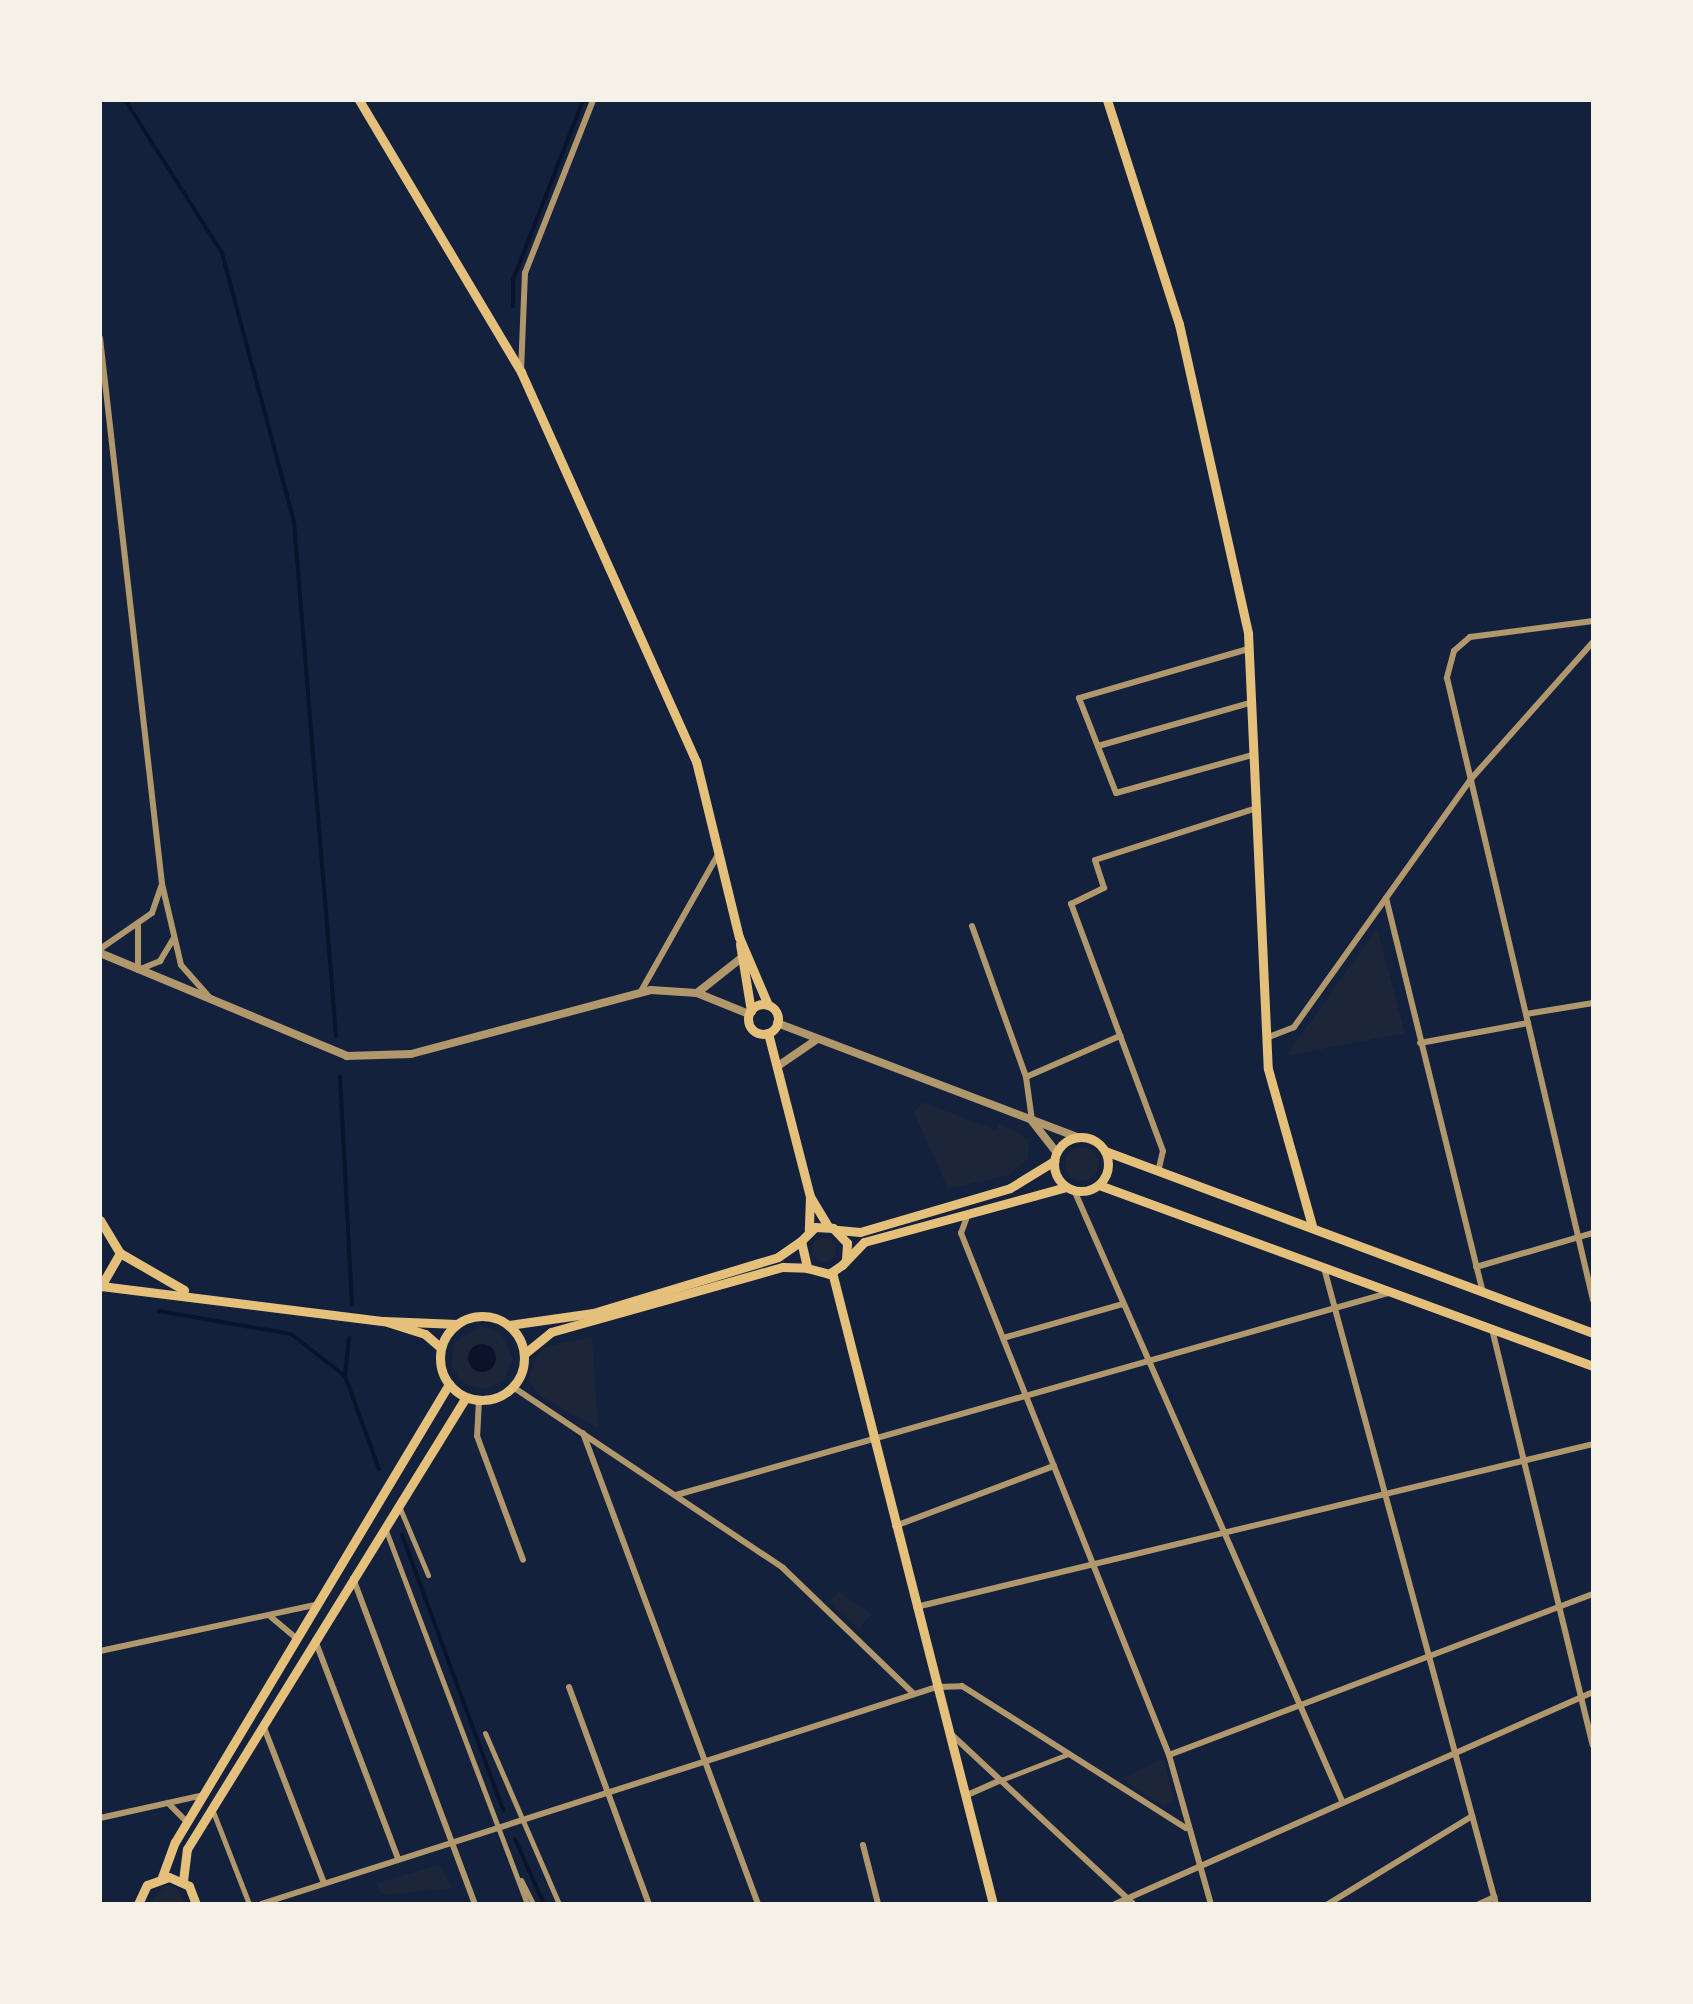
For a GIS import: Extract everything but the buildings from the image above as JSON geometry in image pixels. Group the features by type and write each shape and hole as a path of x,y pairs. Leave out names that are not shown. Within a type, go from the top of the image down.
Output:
{"main road":[{"path":"359,100 521,372 696,761 739,937 777,1023 768,1033"},
{"path":"1107,100 1179,324 1248,649 1266,1038 1312,1226"},
{"path":"739,937 752,1029 768,1033"},
{"path":"750,1012 768,1005"},
{"path":"120,1253 100,1286 384,1321 457,1324 474,1316 509,1325 593,1313 778,1257 801,1241 809,1230 810,1196 768,1033"},
{"path":"809,1230 828,1226 860,1232 1010,1188 1056,1157 1077,1137 1105,1151 1159,1168 1593,1333"},
{"path":"1099,1185 1108,1169 1105,1151"},
{"path":"1056,1157 1070,1188"},
{"path":"832,1272 864,1242 969,1212 1070,1188 1099,1185 1593,1366"},
{"path":"810,1196 828,1226"},
{"path":"100,1220 120,1253 202,1297"},
{"path":"838,1230 846,1259"},
{"path":"801,1241 807,1268"},
{"path":"384,1321 425,1334 441,1348 449,1384 466,1397 479,1400 513,1387 524,1354 551,1332 783,1267 832,1272"},
{"path":"832,1272 993,1904"},
{"path":"441,1348 457,1324"},
{"path":"509,1325 524,1354"},
{"path":"138,1904 147,1885 162,1877 187,1822 299,1640 449,1384"},
{"path":"196,1904 183,1881 181,1865 263,1725 466,1397"},
{"path":"162,1877 183,1881"}],"street":[{"path":"521,372 525,273 593,100"},
{"path":"100,338 162,884 181,965 215,1003"},
{"path":"1593,621 1470,637 1454,651 1447,678 1593,1300"},
{"path":"1266,1038 1294,1027 1471,779 1593,642"},
{"path":"1248,649 1079,698 1116,793 1252,755"},
{"path":"1098,746 1250,703"},
{"path":"1159,1168 1163,1151 1071,904 1104,888 1095,860 1254,809"},
{"path":"639,993 719,853"},
{"path":"162,884 152,913 100,951 315,1047 376,1058 639,993 697,993 750,1012"},
{"path":"1386,898 1482,1290"},
{"path":"138,924 138,970"},
{"path":"972,926 1026,1077 1032,1121 1056,1157"},
{"path":"138,970 160,961 173,939"},
{"path":"697,993 740,959"},
{"path":"1526,1014 1593,1003"},
{"path":"777,1023 1077,1137"},
{"path":"1420,1043 1528,1023"},
{"path":"1026,1077 1120,1036"},
{"path":"778,1066 816,1040"},
{"path":"1070,1188 1343,1803"},
{"path":"969,1212 961,1233 1169,1755 1186,1828 1211,1904"},
{"path":"1476,1267 1593,1233"},
{"path":"1323,1265 1496,1901 1479,1904"},
{"path":"676,1495 1394,1291"},
{"path":"1003,1338 1123,1304"},
{"path":"1492,1328 1593,1745"},
{"path":"513,1387 783,1568 912,1692"},
{"path":"479,1400 477,1436 523,1560"},
{"path":"583,1433 758,1904"},
{"path":"916,1607 1593,1444"},
{"path":"895,1526 1054,1466"},
{"path":"398,1504 428,1575"},
{"path":"384,1527 497,1827 530,1904"},
{"path":"353,1578 475,1904"},
{"path":"1169,1755 1593,1594"},
{"path":"100,1651 271,1617 320,1604"},
{"path":"271,1617 299,1640"},
{"path":"315,1640 398,1859"},
{"path":"261,1904 912,1692 937,1687 962,1686 1186,1828"},
{"path":"569,1687 649,1904"},
{"path":"1115,1904 1130,1901 1593,1692"},
{"path":"263,1725 324,1883"},
{"path":"949,1731 1130,1901"},
{"path":"485,1733 520,1820 559,1904"},
{"path":"965,1796 1068,1754"},
{"path":"100,1818 204,1795"},
{"path":"168,1803 187,1822"},
{"path":"212,1809 249,1904"},
{"path":"1328,1904 1472,1816"},
{"path":"863,1845 878,1904"}],"shaded area":[{"path":"1377,929 1405,1033 1286,1056"},
{"path":"922,1102 996,1130 1000,1123 1029,1139 1028,1159 1008,1175 948,1189 914,1112"},
{"path":"1082,1147 1094,1152 1099,1164 1094,1176 1082,1181 1070,1176 1065,1164 1070,1152"},
{"path":"824,1238 832,1242 836,1250 832,1258 824,1262 816,1258 812,1250 816,1242"},
{"path":"480,1326 501,1333 513,1359 504,1380 484,1389 462,1383 451,1364 455,1342","holes":["483,1344 495,1354 481,1372 474,1347"]},
{"path":"592,1337 598,1428 540,1396 528,1380 541,1348"},
{"path":"482,1344 492,1348 496,1358 492,1368 482,1372 472,1368 468,1358 472,1348"},
{"path":"839,1592 872,1614 859,1629 829,1602"},
{"path":"1164,1759 1174,1800 1163,1806 1121,1778"},
{"path":"438,1865 453,1888 381,1895 377,1883"},
{"path":"165,1885 177,1888 187,1904 148,1904"}],"waterway":[{"path":"125,100 222,253 294,522 336,1035"},
{"path":"513,306 513,280 583,100"},
{"path":"340,1077 352,1304"},
{"path":"159,1311 291,1334 345,1376"},
{"path":"349,1338 345,1376 379,1469"},
{"path":"402,1535 503,1810"},
{"path":"515,1839 544,1904"}]}
